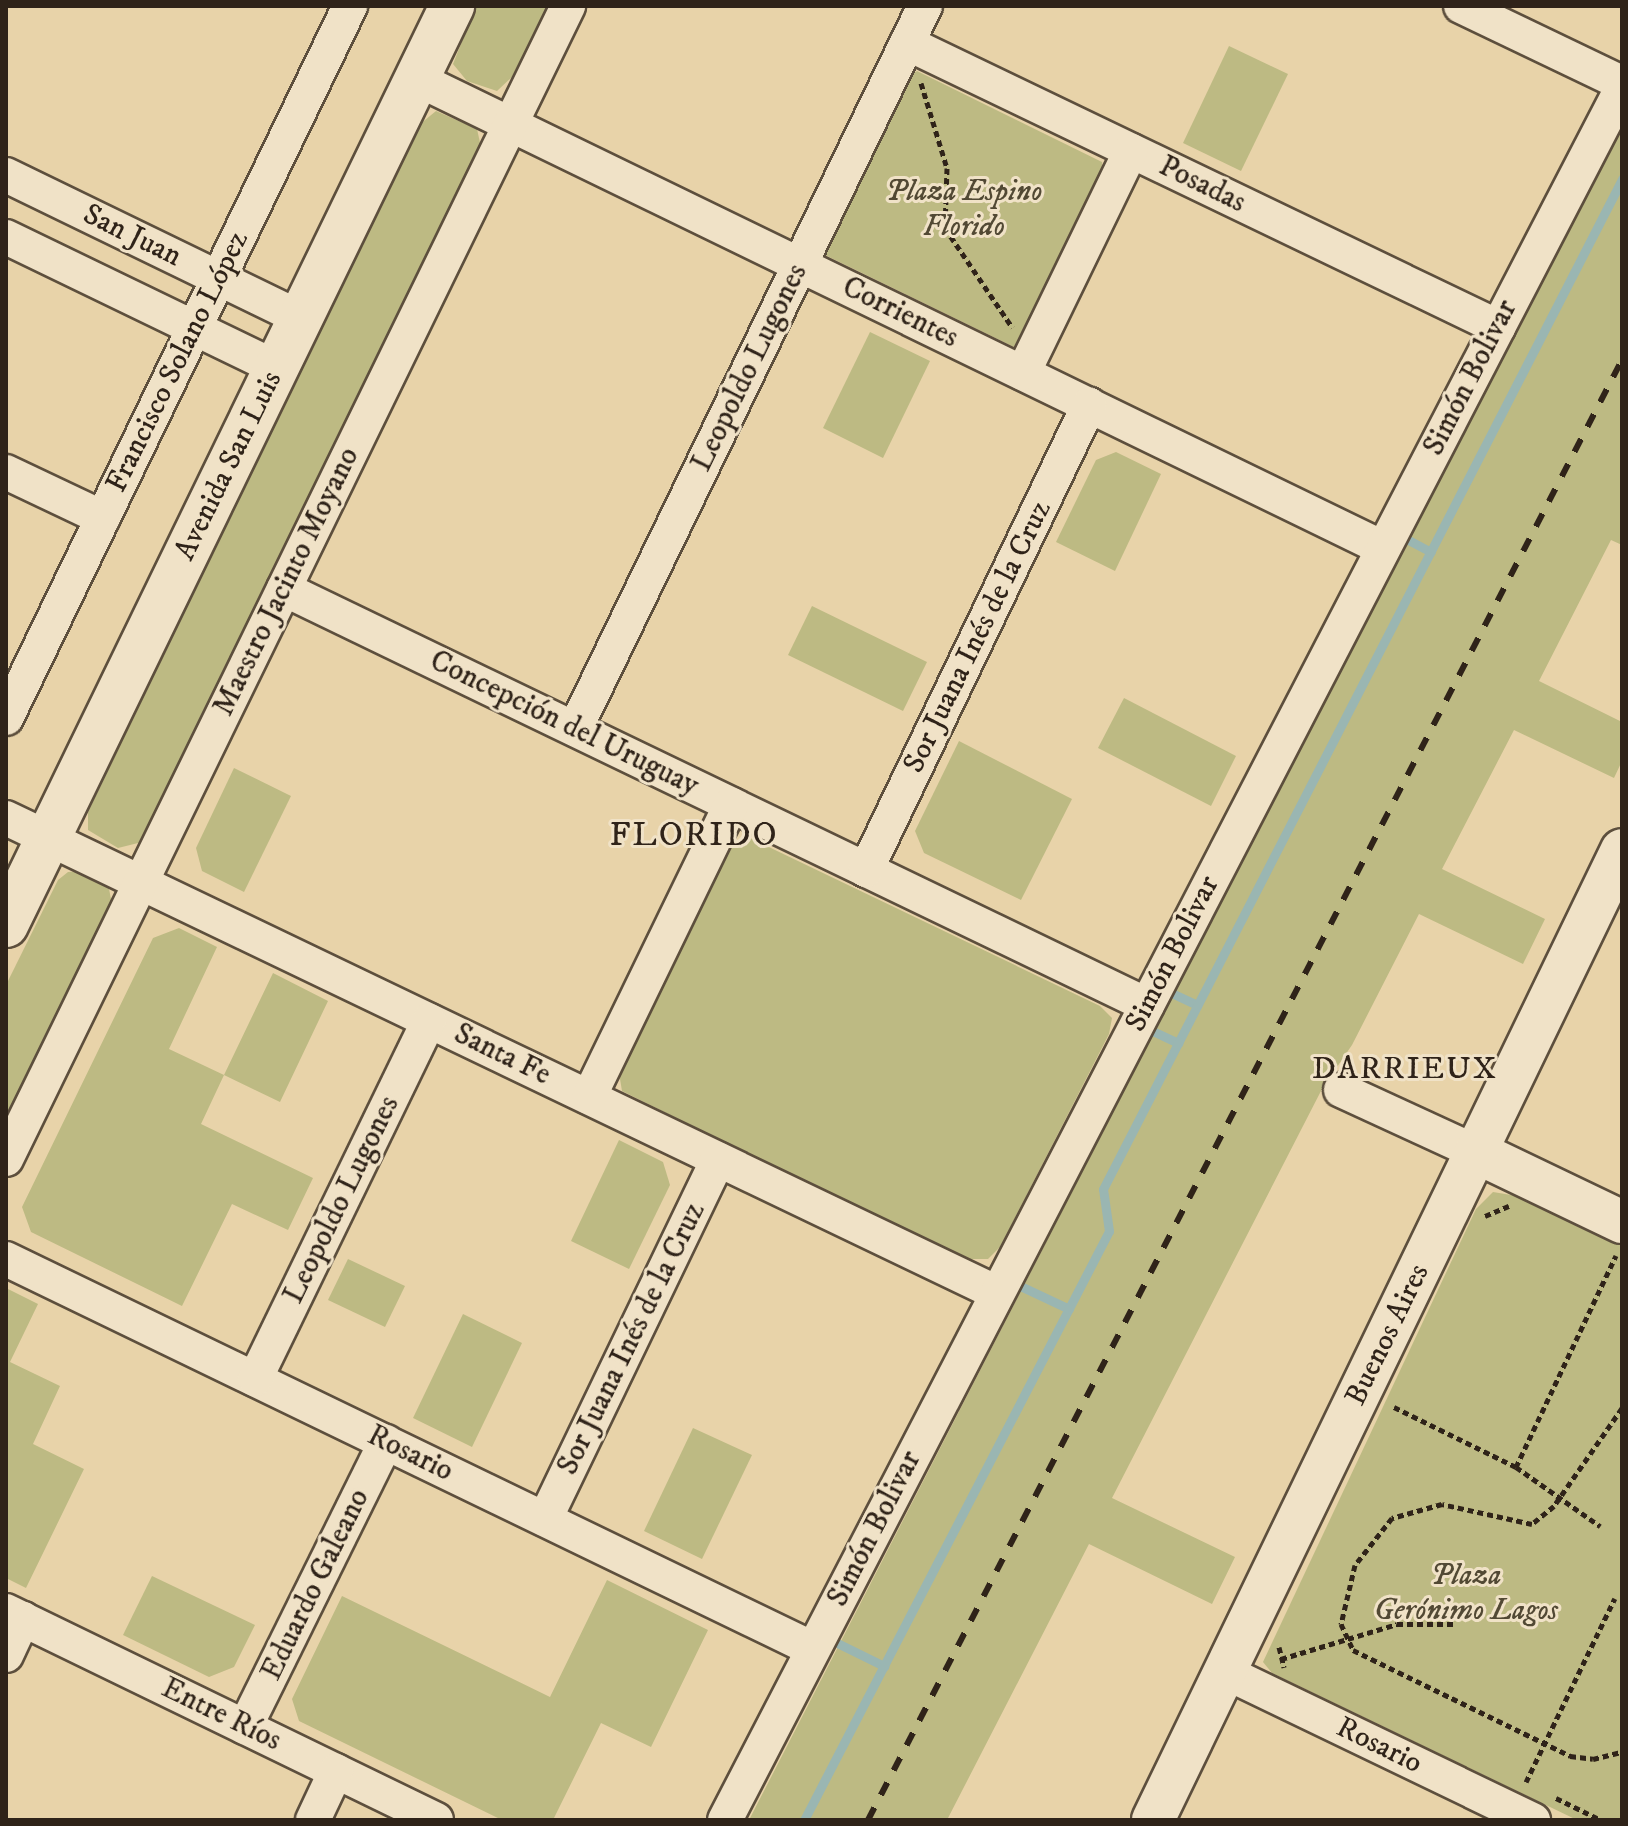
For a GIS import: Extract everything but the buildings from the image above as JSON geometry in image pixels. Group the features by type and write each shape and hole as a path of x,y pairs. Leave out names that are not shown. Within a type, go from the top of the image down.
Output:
{"main road":[{"name":"Avenida San Luis","path":"6,925 452,6"}],"street":[{"name":"Francisco Solano López","path":"6,718 350,6"},
{"name":"Maestro Jacinto Moyano","path":"6,1159 568,6"},
{"name":"Leopoldo Lugones","path":"575,729 925,6"},
{"path":"1461,6 1622,85"},
{"name":"Posadas","path":"907,43 1498,327"},
{"name":"Corrientes","path":"417,79 1383,548"},
{"name":"Simón Bolivar","path":"725,1820 1622,85"},
{"path":"1023,373 1131,151"},
{"name":"San Juan","path":"6,175 301,318"},
{"name":"San Juan","path":"6,237 277,368"},
{"name":"Sor Juana Inés de la Cruz","path":"866,870 1089,405"},
{"path":"6,472 103,518"},
{"name":"Concepción del Uruguay","path":"284,589 1147,1005"},
{"path":"589,1097 731,805"},
{"name":"Santa Fe","path":"6,818 997,1293"},
{"name":"Buenos Aires","path":"1153,1820 1622,850"},
{"name":"Leopoldo Lugones","path":"255,1379 429,1021"},
{"path":"1341,1090 1476,1152 1619,1238"},
{"name":"Sor Juana Inés de la Cruz","path":"545,1519 718,1159"},
{"name":"Rosario","path":"6,1259 813,1649"},
{"name":"Eduardo Galeano","path":"245,1727 386,1442"},
{"path":"6,1655 15,1615"},
{"name":"Entre Ríos","path":"15,1615 436,1820"},
{"name":"Rosario","path":"1225,1672 1536,1809"},
{"path":"313,1820 336,1771"}],"path":[{"path":"919,78 927,80"},
{"path":"911,84 919,78"},
{"path":"919,78 947,168 945,228 1017,335 1024,321"},
{"path":"1479,1228 1486,1215"},
{"path":"1516,1467 1619,1238"},
{"path":"1387,1421 1401,1393"},
{"path":"1394,1407 1516,1467 1600,1526"},
{"path":"1622,1408 1561,1496 1532,1524 1442,1504 1392,1518 1355,1565 1342,1605 1344,1639 1359,1654 1581,1759 1622,1752"},
{"path":"1525,1783 1615,1598"},
{"path":"1281,1659 1397,1624 1454,1624"},
{"path":"1284,1635 1277,1649 1284,1668 1299,1674"},
{"path":"1511,1777 1525,1783 1536,1809 1601,1820"}],"green space":[{"path":"476,6 548,6 512,77 497,91 467,81 453,64"},
{"path":"1229,46 1288,74 1241,171 1183,143"},
{"name":"Plaza Espino Florido","path":"917,71 1102,162 1103,172 1014,347 825,255 909,76"},
{"path":"436,111 477,129 481,147 142,842 118,848 88,830 88,812 419,125"},
{"path":"1622,122 1622,545 1611,540 1539,681 1622,722 1622,761 1614,778 1514,730 1442,869 1545,919 1523,964 1419,914 1352,1045 1322,1089 1112,1498 1235,1557 1212,1604 1089,1544 947,1820 749,1820"},
{"path":"870,332 930,361 883,458 823,428"},
{"path":"1116,452 1161,474 1115,571 1056,542 1096,460"},
{"path":"812,606 927,662 903,711 788,655"},
{"path":"1124,698 1236,756 1211,806 1098,748"},
{"path":"959,741 1072,799 1021,900 924,853 915,831"},
{"path":"234,768 291,796 244,892 202,871 196,848"},
{"path":"746,836 1100,1006 1112,1018 1109,1034 1000,1247 988,1259 960,1259 622,1091 619,1073 730,845"},
{"path":"81,871 108,884 112,904 6,1123 6,985 58,880 68,872"},
{"path":"179,928 217,947 169,1049 224,1075 201,1124 313,1178 288,1230 232,1204 182,1306 31,1232 22,1207 153,938"},
{"path":"273,973 328,1001 280,1102 224,1075"},
{"path":"619,1140 663,1162 670,1185 629,1269 571,1241"},
{"name":"Plaza Gerónimo Lagos","path":"1493,1192 1517,1196 1622,1246 1622,1820 1577,1820 1272,1673 1263,1662 1476,1209"},
{"path":"348,1259 405,1286 385,1327 328,1300"},
{"path":"6,1288 38,1304 10,1362 60,1386 33,1444 84,1469 26,1588 6,1578"},
{"path":"463,1314 522,1343 472,1447 413,1418"},
{"path":"693,1428 752,1455 702,1559 644,1531"},
{"path":"152,1576 255,1625 234,1667 209,1677 123,1635"},
{"path":"607,1580 708,1630 651,1747 601,1723 553,1820 502,1820 299,1721 292,1699 342,1596 550,1697"}],"waterway":[{"path":"804,1820 1109,1231 1103,1189 1622,179"},
{"path":"1399,535 1431,552"},
{"path":"1163,989 1197,1005"},
{"path":"1144,1027 1178,1043"},
{"path":"1012,1282 1069,1309"},
{"path":"827,1638 884,1666"}],"railway":[{"path":"868,1820 1622,360"}],"district":[{"name":"FLORIDO","path":"694,836"},
{"name":"DARRIEUX","path":"1405,1069"}]}
